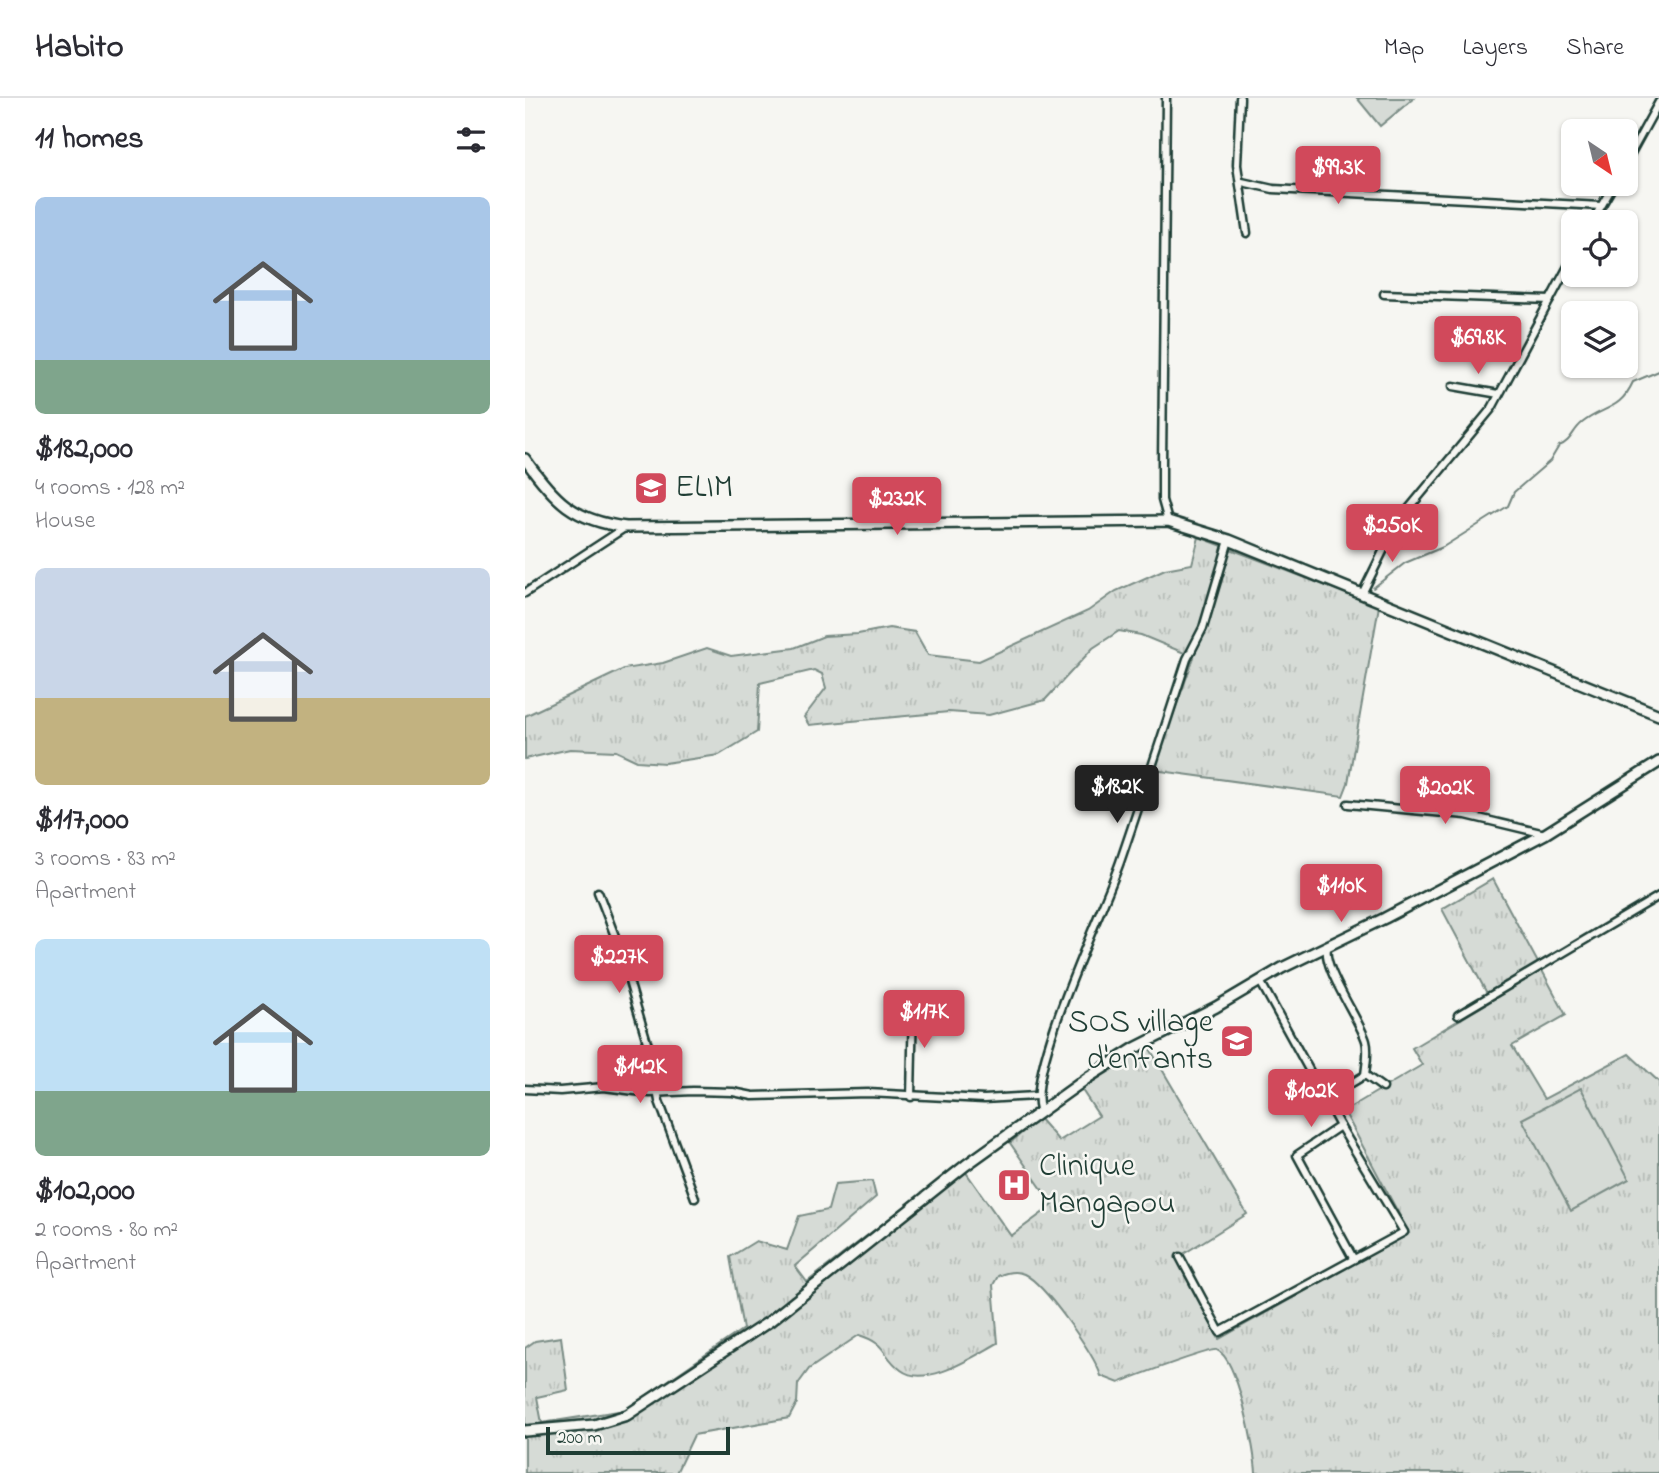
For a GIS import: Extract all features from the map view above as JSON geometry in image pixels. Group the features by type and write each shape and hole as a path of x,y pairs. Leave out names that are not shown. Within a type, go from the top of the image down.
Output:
{"main road":[{"path":"525,459 563,505 597,523 626,527 1168,521 1229,540 1659,715"},
{"path":"525,1431 594,1425 627,1415 770,1321 1040,1109 1135,1048 1170,1032 1329,944 1385,918 1545,834 1659,762"}],"street":[{"path":"1166,98 1162,464 1163,500 1168,521"},
{"path":"1240,98 1237,165 1242,182 1242,216 1247,233"},
{"path":"1638,140 1659,102"},
{"path":"1242,182 1273,189 1601,206"},
{"path":"1599,210 1606,196"},
{"path":"1362,594 1397,523 1492,408 1561,279"},
{"path":"1384,294 1550,300"},
{"path":"1453,386 1499,394"},
{"path":"525,593 626,527"},
{"path":"1040,1109 1036,1096 1043,1060 1120,863 1187,659 1203,628 1229,540"},
{"path":"1348,804 1466,815 1545,834"},
{"path":"598,892 618,944 664,1118 695,1198"},
{"path":"1458,1015 1659,896"},
{"path":"1329,944 1325,960 1367,1042 1365,1075"},
{"path":"1180,1257 1220,1332 1405,1232 1340,1126 1260,981"},
{"path":"911,1097 913,1003"},
{"path":"1365,1075 1383,1088"},
{"path":"1325,1099 1365,1075"},
{"path":"525,1089 560,1091 604,1087 658,1093 733,1092 753,1097 869,1093 911,1097 1036,1096"},
{"path":"1340,1126 1297,1155 1353,1258"}],"green space":[{"path":"1357,98 1414,98 1380,126"},
{"path":"1199,537 1379,606 1348,783 1343,796 1153,770 1194,657 1141,635 1119,631 1093,648 1045,700 989,715 949,712 809,725 804,717 826,688 822,674 814,670 760,683 757,732 719,755 665,763 637,761 616,751 570,749 525,759 525,716 624,669 663,663 707,648 731,656 794,648 824,636 858,634 889,628 915,632 928,655 979,661 1088,611 1116,591 1165,569 1192,564"},
{"path":"1493,879 1566,1015 1512,1046 1544,1099 1629,1054 1659,1082 1659,1473 1256,1473 1249,1427 1238,1387 1225,1357 1217,1350 1186,1358 1119,1383 1101,1376 1079,1337 1044,1291 1024,1274 1014,1272 998,1276 993,1285 998,1343 950,1368 923,1376 911,1375 895,1365 875,1342 859,1335 809,1369 798,1384 797,1403 789,1418 694,1435 676,1473 525,1473 525,1348 535,1341 561,1337 568,1390 537,1397 542,1423 625,1410 743,1329 730,1257 756,1241 787,1250 799,1216 828,1210 835,1184 872,1181 876,1197 795,1266 807,1282 960,1164 1011,1236 1053,1205 1010,1143 1039,1118 1059,1141 1099,1116 1076,1081 1121,1053 1146,1042 1247,1214 1177,1258 1219,1339 1409,1233 1344,1111 1422,1065 1412,1048 1491,1001 1442,909"},
{"path":"1581,1088 1629,1179 1571,1211 1522,1119"}],"waterway":[{"path":"1373,588 1405,563 1443,547 1508,506 1514,492 1550,461 1559,446 1567,441 1582,423 1617,403 1633,382 1659,371"}],"place":[{"name":"ELIM","path":"651,488"},
{"name":"SOS village d'enfants","path":"1237,1041"},
{"name":"Clinique Mangapou","path":"1014,1185"}]}
